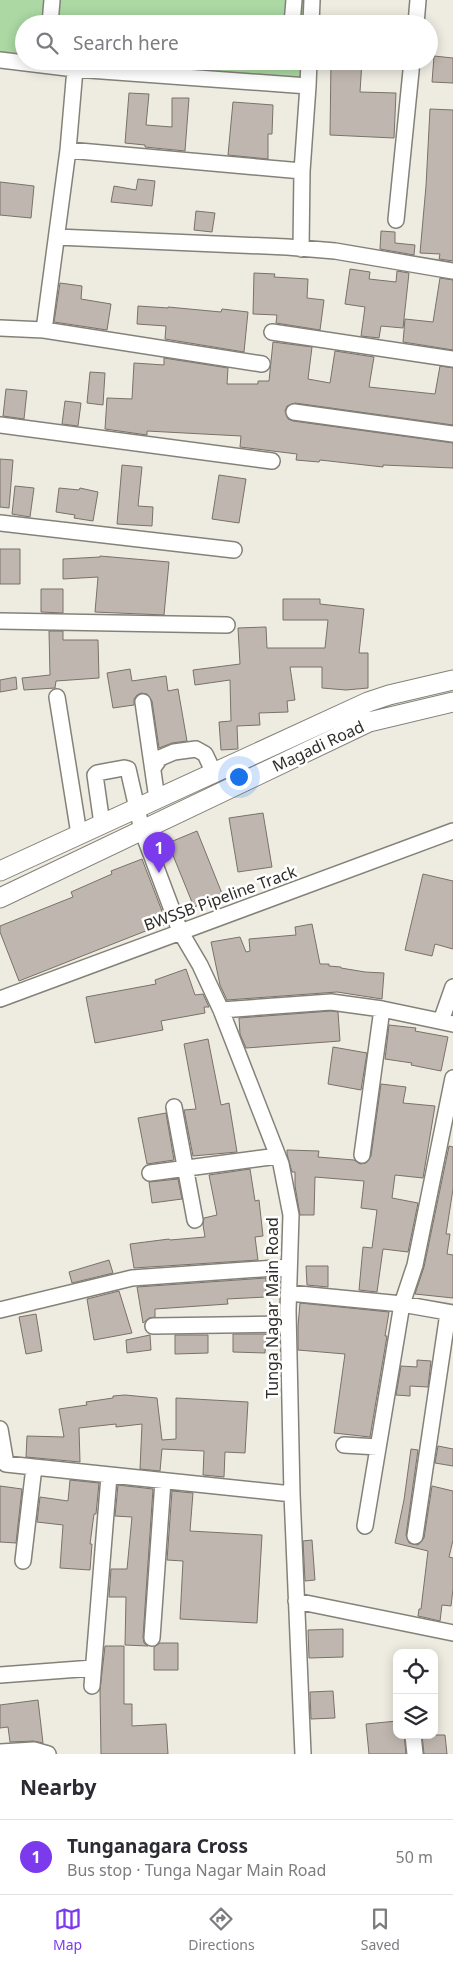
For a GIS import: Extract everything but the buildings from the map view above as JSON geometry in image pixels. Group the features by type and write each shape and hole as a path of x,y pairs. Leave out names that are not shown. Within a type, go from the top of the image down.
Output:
{"main road":[{"name":"Magadi Road","path":"0,871 389,694 453,680"},
{"name":"Magadi Road","path":"0,898 369,722 453,702"}],"street":[{"path":"51,15 52,0"},
{"path":"293,15 294,0"},
{"path":"311,15 312,0"},
{"path":"417,15 418,0"},
{"path":"0,60 15,62"},
{"path":"44,330 68,150 75,70"},
{"path":"89,70 308,86"},
{"path":"300,249 302,171 309,70"},
{"path":"396,220 411,70"},
{"path":"68,150 302,171"},
{"path":"56,237 335,251 453,270"},
{"path":"0,328 44,330 262,364"},
{"path":"272,332 453,358"},
{"path":"294,412 453,434"},
{"path":"0,425 272,461"},
{"path":"0,523 234,550"},
{"path":"0,621 227,626"},
{"path":"57,697 80,834"},
{"path":"143,702 157,799"},
{"path":"152,768 160,758 174,752 196,749 205,754 214,773"},
{"name":"Tunga Nagar Main Road","path":"102,824 95,778 98,773 124,768 128,769 142,830 180,931 200,964 220,1010 281,1164 291,1215 288,1324 292,1494 303,1754"},
{"name":"BWSSB Pipeline Track","path":"0,999 453,831"},
{"path":"220,1010 331,1002 382,1009 447,1023 453,987"},
{"path":"362,1155 382,1009"},
{"path":"365,1526 402,1304 415,1265 450,1110 453,1078"},
{"path":"174,1107 195,1220"},
{"path":"150,1173 278,1156"},
{"path":"0,1310 132,1278 289,1266"},
{"path":"289,1293 402,1304 450,1313 415,1536"},
{"path":"152,1326 288,1324"},
{"path":"0,1427 3,1468 34,1467 292,1494"},
{"path":"344,1445 378,1447"},
{"path":"24,1561 34,1467"},
{"path":"92,1686 108,1476"},
{"path":"152,1638 163,1481"},
{"path":"296,1601 453,1632"},
{"path":"0,1675 93,1668"},
{"path":"413,1739 415,1754"},
{"path":"0,1752 34,1750 48,1754"}],"green space":[{"path":"0,0 310,0 308,15 15,15 15,64 0,63"},
{"path":"73,70 303,70 301,92"}],"place":[{"name":"Tunganagara Cross","path":"159,873"}]}
